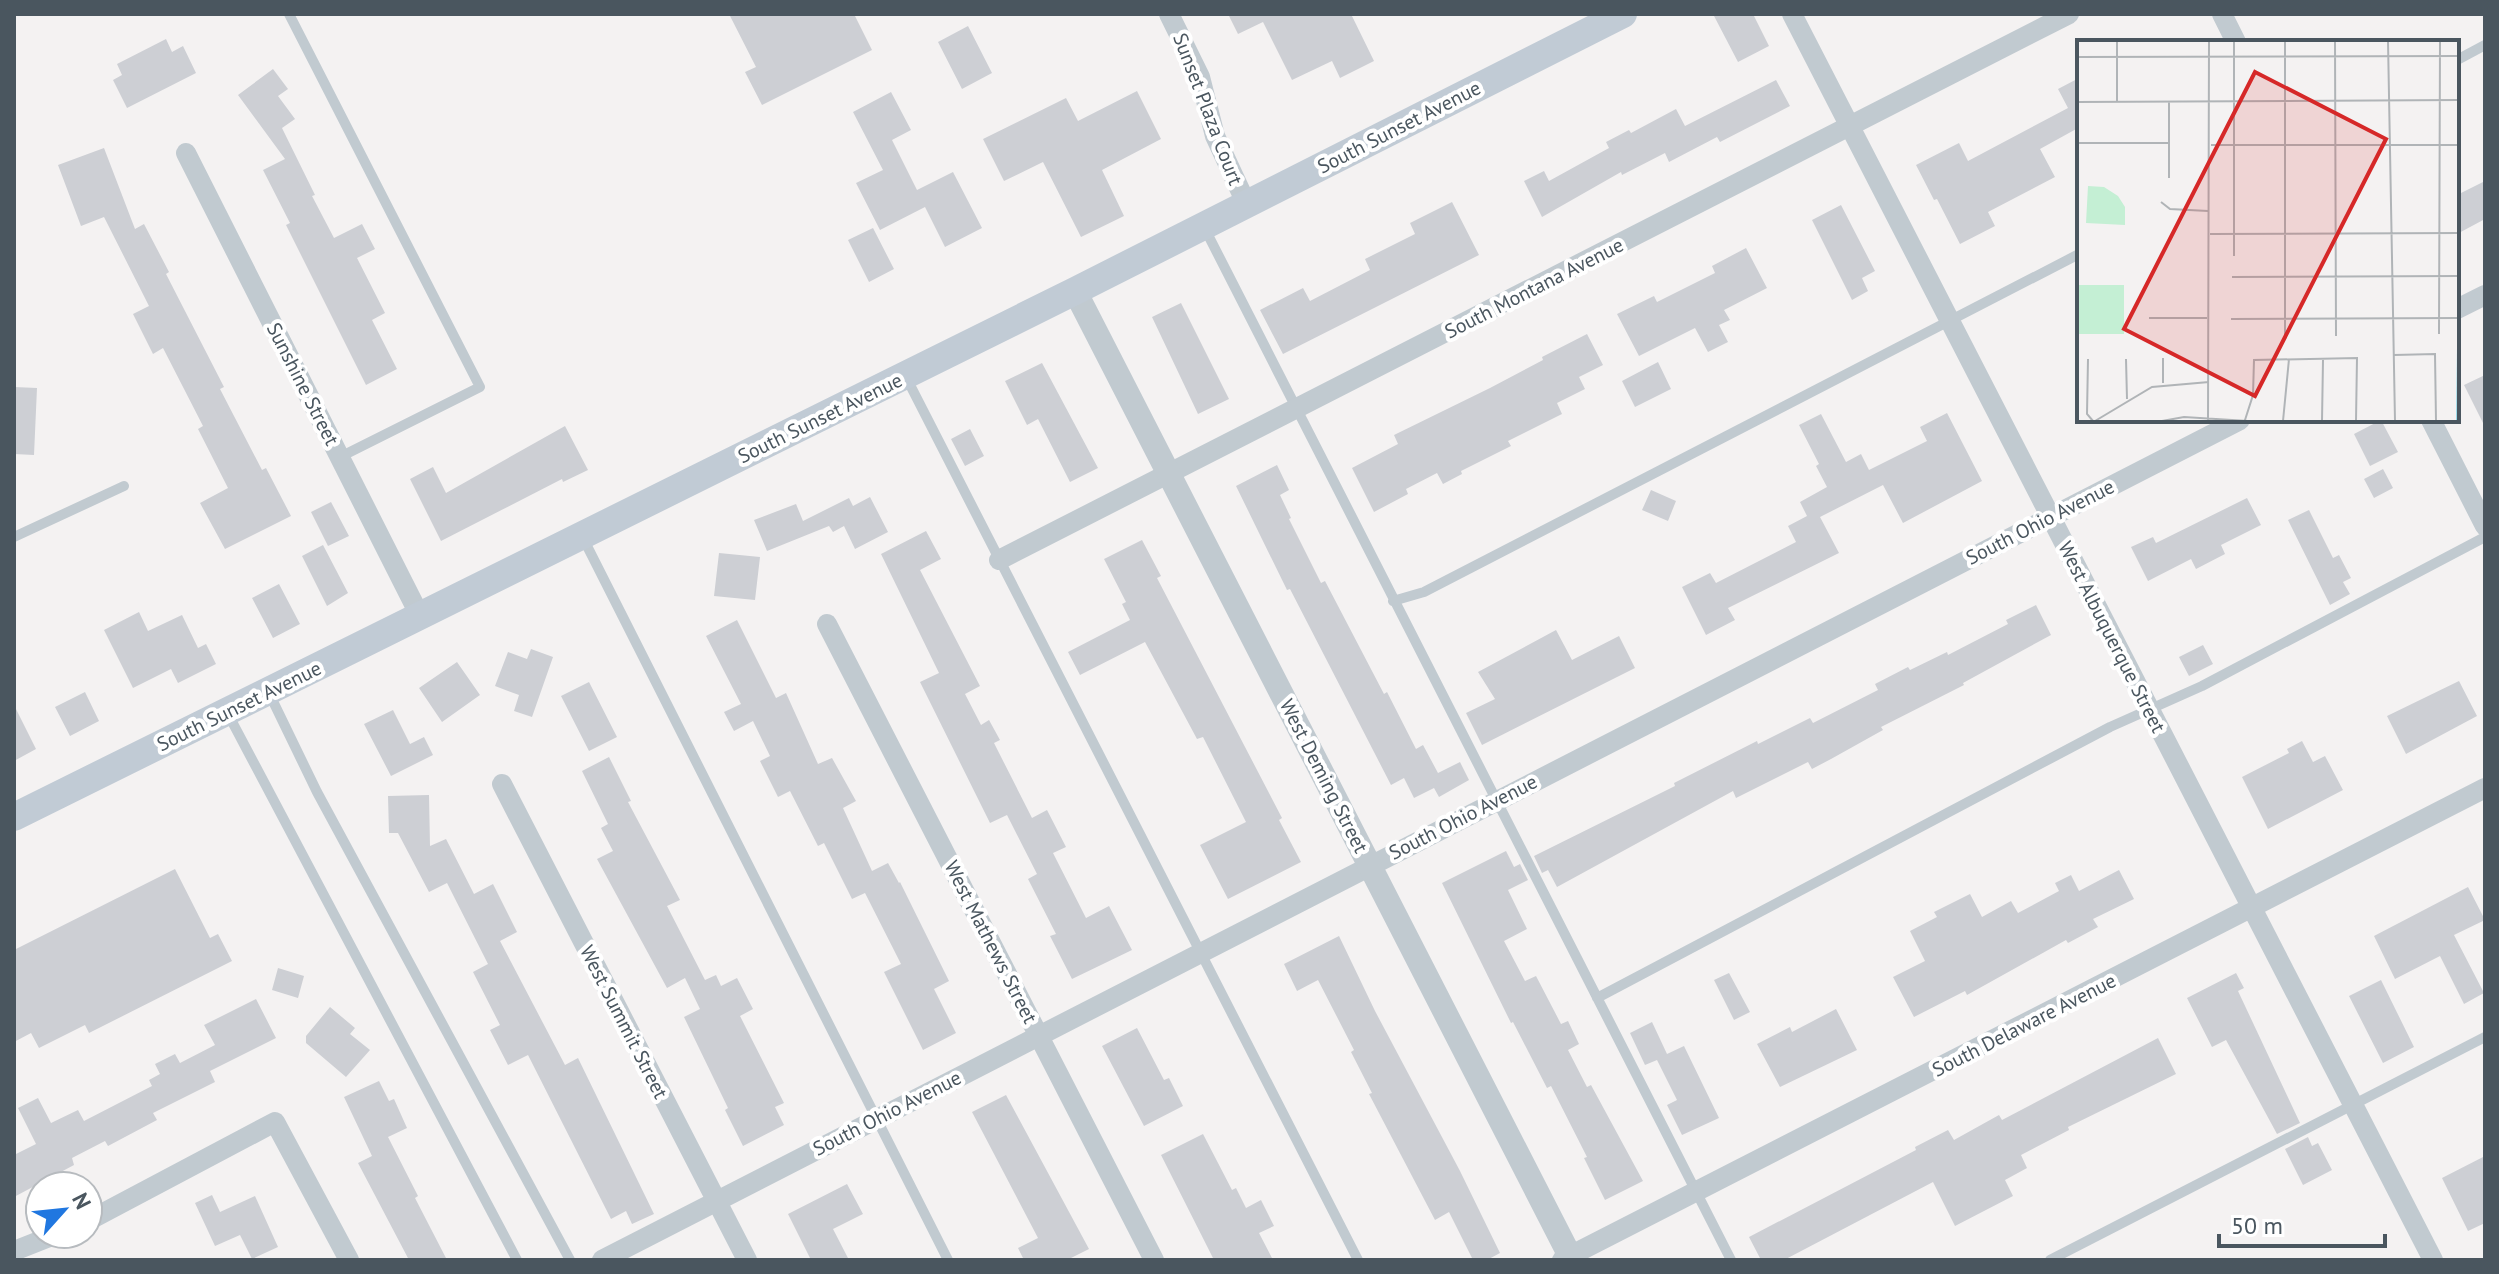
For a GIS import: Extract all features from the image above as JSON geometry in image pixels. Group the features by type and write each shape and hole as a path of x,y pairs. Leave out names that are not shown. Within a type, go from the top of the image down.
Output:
{"main road":[{"name":"South Sunset Avenue","path":"14,817 905,376 1623,14"}],"street":[{"name":"Sunset Plaza Court","path":"1169,14 1200,77 1215,136 1247,205"},
{"name":"West Albuquerque Street","path":"1792,14 2433,1260"},
{"name":"South Montana Avenue","path":"999,560 2069,14"},
{"path":"2222,14 2235,40"},
{"name":"Sunshine Street","path":"186,153 420,616"},
{"name":"West Deming Street","path":"1075,291 1568,1259"},
{"path":"2459,308 2485,295"},
{"name":"South Ohio Avenue","path":"602,1260 2236,422"},
{"path":"2432,422 2485,526"},
{"name":"West Mathews Street","path":"827,624 1154,1260"},
{"name":"West Summit Street","path":"502,784 747,1260"},
{"name":"South Delaware Avenue","path":"1568,1259 2485,788"},
{"path":"104,1213 275,1122 349,1260"}],"lane":[{"path":"289,14 480,387 340,457"},
{"path":"2459,59 2485,45"},
{"path":"1204,226 1731,1260"},
{"path":"1393,601 1424,592 2077,255"},
{"path":"905,376 1358,1260"},
{"path":"14,537 124,486"},
{"path":"582,536 948,1260"},
{"path":"1597,998 2110,727 2202,686 2485,537"},
{"path":"268,691 324,806 570,1260"},
{"path":"227,712 517,1260"},
{"path":"2050,1260 2485,1037"}],"building":[{"path":"729,14 854,14 872,50 762,105 745,72 756,67"},
{"path":"1228,14 1351,14 1374,61 1340,78 1332,61 1292,80 1263,22 1238,34"},
{"path":"1713,14 1753,14 1769,46 1738,62"},
{"path":"968,26 992,73 962,89 938,42"},
{"path":"166,39 172,52 183,46 196,73 127,108 113,80 122,75 117,64"},
{"path":"273,69 288,89 278,96 295,119 282,128 334,238 362,224 375,249 357,258 385,313 372,320 397,369 366,385 286,225 290,223 263,170 285,159 238,95"},
{"path":"2077,79 2077,129 2040,149 2055,177 1988,212 1995,226 1960,244 1916,165 1959,143 1968,161 2068,108 2058,89"},
{"path":"1776,80 1790,106 1720,142 1717,137 1669,162 1665,153 1622,175 1621,172 1542,217 1524,181 1544,171 1549,181 1609,148 1606,142 1629,130 1631,133 1676,109 1685,126"},
{"path":"1137,91 1161,139 1102,170 1124,216 1081,237 1043,162 1004,181 983,139 1066,98 1078,121"},
{"path":"891,92 911,130 892,140 917,190 953,172 982,228 945,247 925,207 880,230 856,183 883,170 853,112"},
{"path":"104,148 135,229 144,224 224,387 220,389 262,470 266,468 291,516 225,549 200,503 228,488 198,429 203,426 163,348 153,354 133,314 149,306 104,217 81,226 58,165"},
{"path":"2485,181 2485,219 2459,233 2459,194"},
{"path":"1452,202 1479,255 1283,354 1260,310 1303,288 1310,301 1370,270 1365,259 1415,234 1410,223"},
{"path":"1841,205 1875,271 1862,278 1868,291 1852,300 1812,220"},
{"path":"873,228 894,269 869,282 848,240"},
{"path":"1746,248 1767,288 1724,310 1730,320 1719,325 1728,342 1708,352 1695,328 1639,356 1617,314 1654,296 1657,302 1715,273 1712,266"},
{"path":"1181,303 1229,399 1198,414 1152,317"},
{"path":"1587,334 1603,365 1579,377 1585,389 1557,403 1562,414 1508,441 1511,446 1461,471 1462,474 1443,484 1437,473 1406,489 1408,494 1374,512 1352,468 1398,444 1394,435 1490,388"},
{"path":"1658,362 1671,389 1635,407 1622,381"},
{"path":"1042,363 1098,468 1070,482 1038,419 1027,425 1005,381"},
{"path":"2485,375 2485,427 2464,385"},
{"path":"14,387 37,388 34,455 14,454"},
{"path":"1947,413 1982,481 1903,523 1883,485 1820,517 1839,553 1728,608 1735,620 1706,635 1682,587 1710,573 1716,583 1796,542 1788,526 1807,516 1800,502 1827,487 1799,425 1821,414 1846,462 1861,454 1869,470 1927,441 1920,427"},
{"path":"2382,422 2398,452 2370,466 2354,434"},
{"path":"565,426 588,470 563,482 562,479 441,541 410,479 433,467 446,493"},
{"path":"970,429 984,456 965,466 951,439"},
{"path":"1277,465 1289,490 1280,495 1289,519 1321,583 1325,581 1416,749 1423,745 1438,773 1460,762 1469,780 1439,797 1434,788 1414,798 1404,778 1391,785 1290,589 1287,590 1236,486"},
{"path":"2383,469 2393,488 2374,498 2364,479"},
{"path":"1651,490 1676,501 1668,521 1642,510"},
{"path":"870,497 888,532 855,549 844,526 833,532 829,526 767,551 754,520 796,504 803,521 849,498 853,506"},
{"path":"2247,498 2261,525 2221,545 2225,554 2196,569 2191,559 2148,581 2131,547 2153,537 2156,543"},
{"path":"331,502 349,536 328,546 311,512"},
{"path":"2309,510 2333,558 2339,555 2351,578 2343,582 2350,594 2330,605 2288,520"},
{"path":"926,531 941,559 920,570 980,686 965,694 981,725 989,720 1000,740 994,743 1032,818 1047,810 1066,847 1053,853 1086,918 1109,906 1132,950 1072,979 1050,936 1056,934 1028,879 1037,874 1007,815 990,823 920,682 939,673 881,554"},
{"path":"1142,540 1161,576 1157,578 1282,818 1279,820 1301,862 1228,899 1200,845 1246,822 1203,737 1197,739 1145,642 1080,675 1068,652 1130,620 1122,604 1126,602 1104,559"},
{"path":"323,545 348,593 327,606 302,556"},
{"path":"719,553 760,557 755,600 714,596"},
{"path":"279,584 300,624 273,638 252,598"},
{"path":"2036,605 2051,635 1964,685 1881,727 1883,730 1831,759 1812,769 1808,762 1736,798 1733,791 1557,887 1548,870 1542,873 1534,856 1675,786 1674,783 1757,741 1758,744 1810,718 1813,723 1878,690 1875,684 1908,667 1910,670 1947,652 1948,655 2008,624 2006,620"},
{"path":"139,612 148,631 182,615 198,648 206,644 216,664 178,683 171,669 133,688 104,630"},
{"path":"737,620 776,698 786,693 818,764 832,758 856,801 843,808 872,871 888,863 949,981 934,989 956,1033 923,1050 884,972 901,964 865,893 852,899 824,843 818,846 790,791 778,797 760,761 770,756 753,721 734,731 724,712 741,704 706,636"},
{"path":"1556,630 1572,660 1619,636 1635,668 1482,745 1466,713 1495,699 1478,672"},
{"path":"2203,645 2213,664 2189,676 2179,657"},
{"path":"531,649 553,657 532,717 514,711 519,695 495,686 508,652 527,659"},
{"path":"457,662 480,695 442,722 419,688"},
{"path":"2459,681 2477,716 2406,754 2387,716"},
{"path":"589,682 617,737 589,751 561,696"},
{"path":"85,692 99,721 70,736 55,707"},
{"path":"14,705 36,749 14,761"},
{"path":"393,710 410,744 424,737 433,755 391,776 364,724"},
{"path":"2302,741 2313,762 2325,756 2343,790 2268,829 2242,777 2289,753 2287,749"},
{"path":"609,757 631,801 628,802 680,900 667,906 705,980 716,975 721,986 737,978 753,1009 740,1016 784,1103 775,1107 784,1125 743,1146 684,1017 700,1009 685,978 667,988 597,859 613,851 601,828 608,824 582,771"},
{"path":"429,795 430,846 446,839 474,894 493,884 517,932 500,941 565,1065 578,1058 654,1214 632,1224 626,1211 611,1219 528,1055 508,1065 490,1030 500,1025 473,972 488,964 447,883 429,892 398,833 389,833 388,796"},
{"path":"1506,851 1514,867 1520,864 1528,880 1508,890 1527,929 1504,941 1525,981 1536,976 1561,1024 1568,1021 1579,1044 1568,1050 1587,1087 1591,1085 1643,1181 1605,1200 1551,1086 1547,1088 1511,1023 1442,883"},
{"path":"175,869 210,938 218,934 232,961 89,1033 85,1025 39,1048 31,1033 14,1042 14,950"},
{"path":"2119,870 2134,899 2093,919 2098,927 2068,943 2066,940 1967,995 1965,991 1914,1017 1893,977 1925,961 1910,931 1937,917 1934,912 1970,894 1982,917 2011,901 2018,913 2059,891 2055,883 2071,875 2079,891"},
{"path":"2468,887 2485,920 2454,935 2484,993 2464,1004 2440,956 2395,979 2374,936"},
{"path":"1339,936 1500,1253 1487,1260 1473,1260 1449,1212 1435,1220 1369,1094 1372,1093 1351,1052 1354,1050 1318,980 1297,991 1284,964"},
{"path":"278,968 304,976 298,998 272,990"},
{"path":"1729,973 1750,1012 1734,1020 1714,980"},
{"path":"2236,973 2244,988 2238,991 2300,1123 2277,1134 2226,1040 2212,1047 2187,998"},
{"path":"2381,980 2414,1047 2383,1063 2349,996"},
{"path":"256,999 276,1038 210,1071 215,1082 153,1113 157,1120 108,1146 105,1141 72,1158 74,1165 65,1170 24,1170 24,1192 14,1197 14,1155 36,1144 18,1108 38,1098 51,1123 78,1110 84,1121 152,1086 149,1080 160,1074 155,1064 175,1054 180,1063 215,1045 204,1025"},
{"path":"330,1007 355,1028 350,1034 370,1050 346,1077 306,1043 306,1036"},
{"path":"1836,1009 1857,1050 1780,1087 1757,1044 1790,1027 1792,1032"},
{"path":"1652,1022 1667,1054 1684,1046 1719,1118 1682,1135 1667,1105 1677,1100 1657,1060 1645,1065 1630,1033"},
{"path":"1137,1028 1164,1080 1169,1078 1183,1106 1144,1126 1102,1046"},
{"path":"2158,1038 2176,1074 2068,1127 2069,1130 2021,1155 2027,1168 2005,1180 2013,1196 1955,1226 1933,1182 1784,1260 1761,1260 1749,1237 1916,1150 1915,1147 1948,1130 1954,1140 1999,1115 2002,1120"},
{"path":"379,1081 389,1101 394,1099 407,1128 388,1137 447,1260 409,1260 358,1163 372,1156 344,1097"},
{"path":"1006,1095 1089,1249 1067,1260 1024,1260 1018,1248 1038,1238 972,1112"},
{"path":"1203,1134 1232,1190 1236,1188 1246,1208 1261,1200 1274,1226 1259,1233 1273,1260 1214,1260 1161,1155"},
{"path":"2308,1137 2312,1146 2318,1143 2332,1170 2303,1185 2285,1149"},
{"path":"2485,1156 2485,1223 2468,1231 2442,1178"},
{"path":"847,1184 863,1214 833,1229 849,1260 811,1260 788,1214"},
{"path":"212,1195 220,1212 255,1196 278,1247 252,1259 240,1235 215,1246 195,1203"}]}
